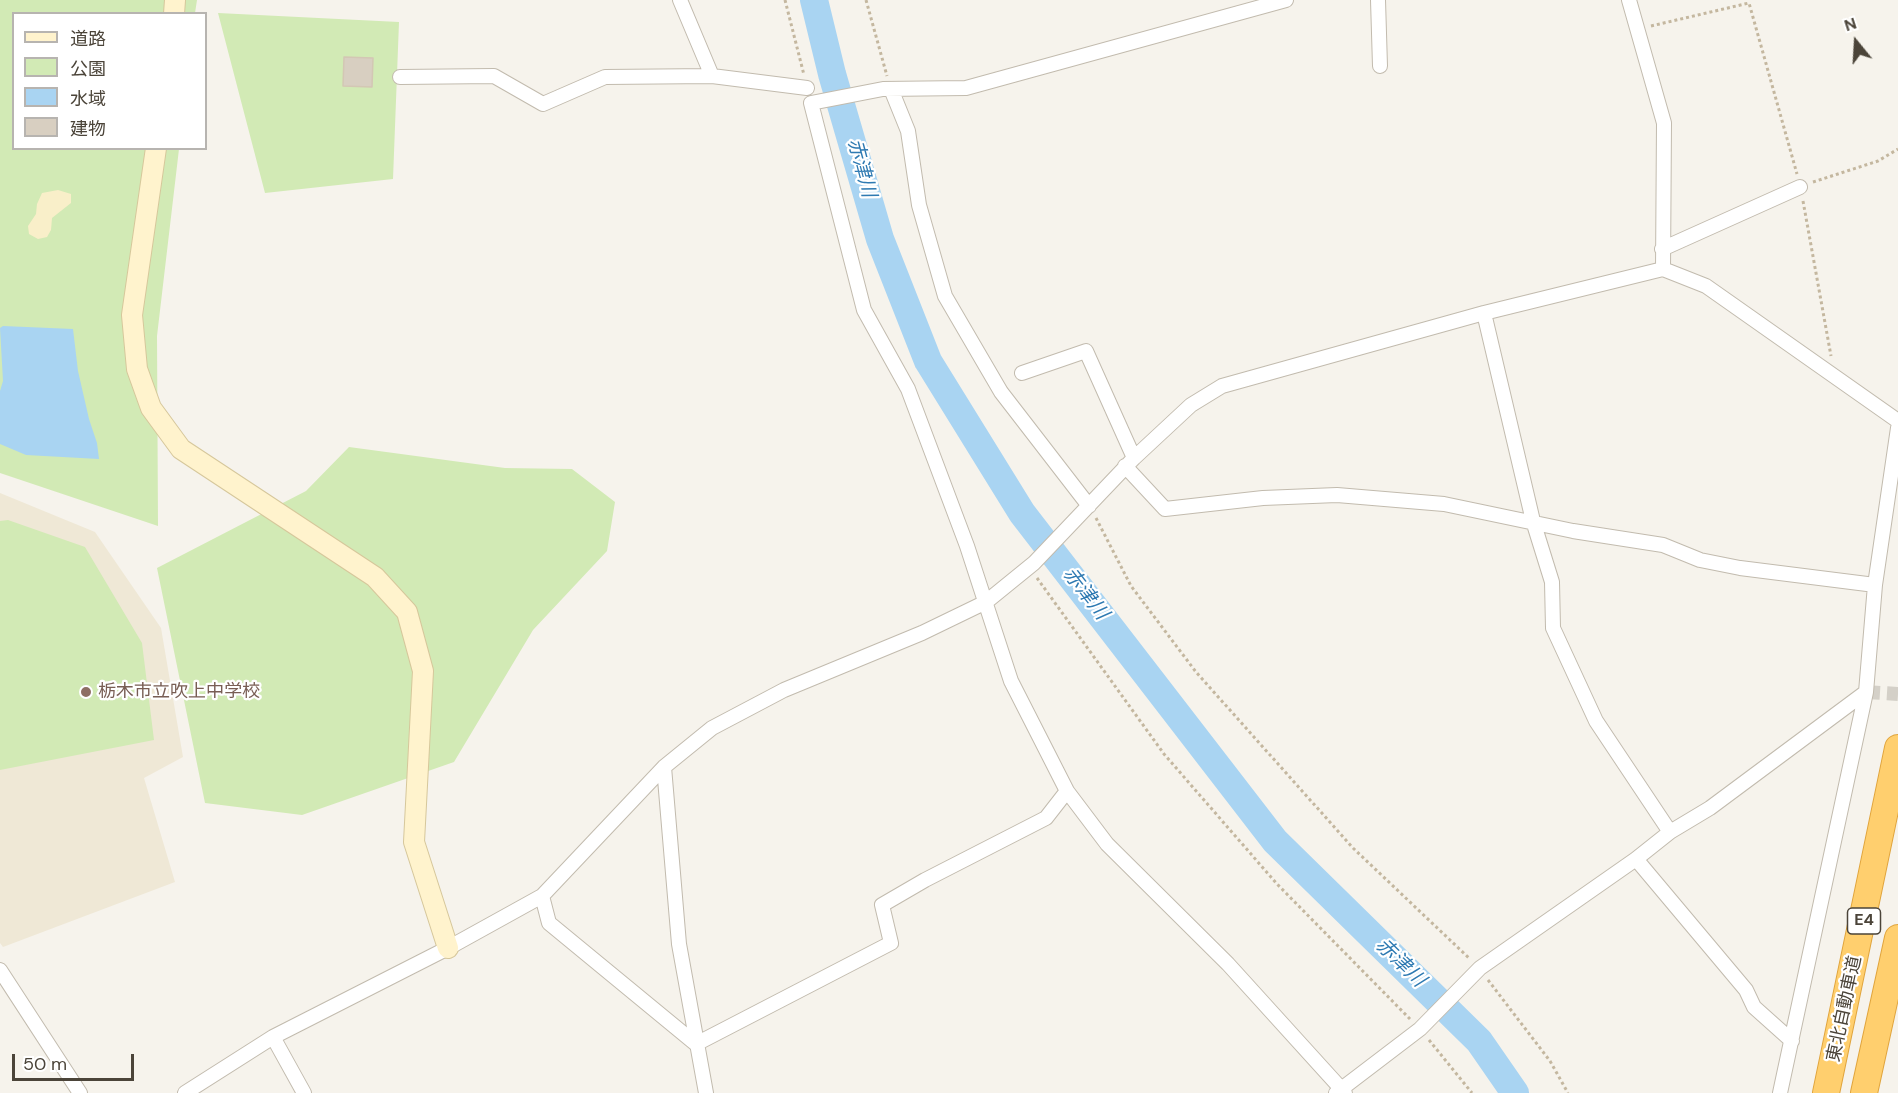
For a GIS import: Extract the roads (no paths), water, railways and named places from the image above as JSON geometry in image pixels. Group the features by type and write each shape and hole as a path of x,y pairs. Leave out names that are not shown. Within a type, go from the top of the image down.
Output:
{"highway":[{"name":"東北自動車道","path":"1826,1093 1898,748"},
{"name":"東北自動車道","path":"1864,1093 1898,938"}],"street":[{"path":"680,0 712,76"},
{"path":"1286,0 966,88 887,89 811,103 864,310 908,389 986,602 1011,681 1067,791 1107,844 1228,964 1341,1092 1424,1026 1477,970 1636,859 1670,832 1710,808 1866,692"},
{"path":"1378,0 1380,66"},
{"path":"1629,0 1664,123 1663,269"},
{"path":"400,77 494,76 543,104 605,76 712,76 807,88"},
{"path":"887,89 908,131 919,205 945,296 1001,392 1085,511"},
{"path":"156,150 132,315 137,369 151,408 181,449 375,578 407,612 423,670 414,842 448,948"},
{"path":"1662,249 1800,187"},
{"path":"185,1093 273,1037 448,948 542,896 664,768 712,728 784,690 922,633 986,602 1032,565 1129,462 1191,405 1222,386 1484,313 1663,269 1706,286 1898,421"},
{"path":"1484,313 1533,521 1552,582 1554,628 1596,721 1670,832"},
{"path":"1022,373 1086,351 1129,462 1165,509 1263,498 1337,495 1444,504 1573,531 1663,545 1700,560 1740,568 1875,585"},
{"path":"1780,1093 1866,692 1875,585 1898,428"},
{"path":"664,768 679,944 706,1093"},
{"path":"696,1044 891,943 882,905 924,880 1046,818 1067,791"},
{"path":"1636,859 1746,990 1754,1007 1792,1041"},
{"path":"542,896 549,923 696,1044"},
{"path":"0,970 80,1093"},
{"path":"273,1037 304,1093"}],"water":[{"path":"3,326 73,329 78,371 99,459 26,455 0,444 0,391 3,381 0,328"}],"waterway":[{"name":"赤津川","path":"814,0 832,74 880,239 928,361 1022,513 1275,841 1479,1041 1515,1093"}],"tunnel":[{"path":"1866,692 1898,694"}],"place":[{"name":"栃木市立吹上中学校","path":"86,692"}]}
